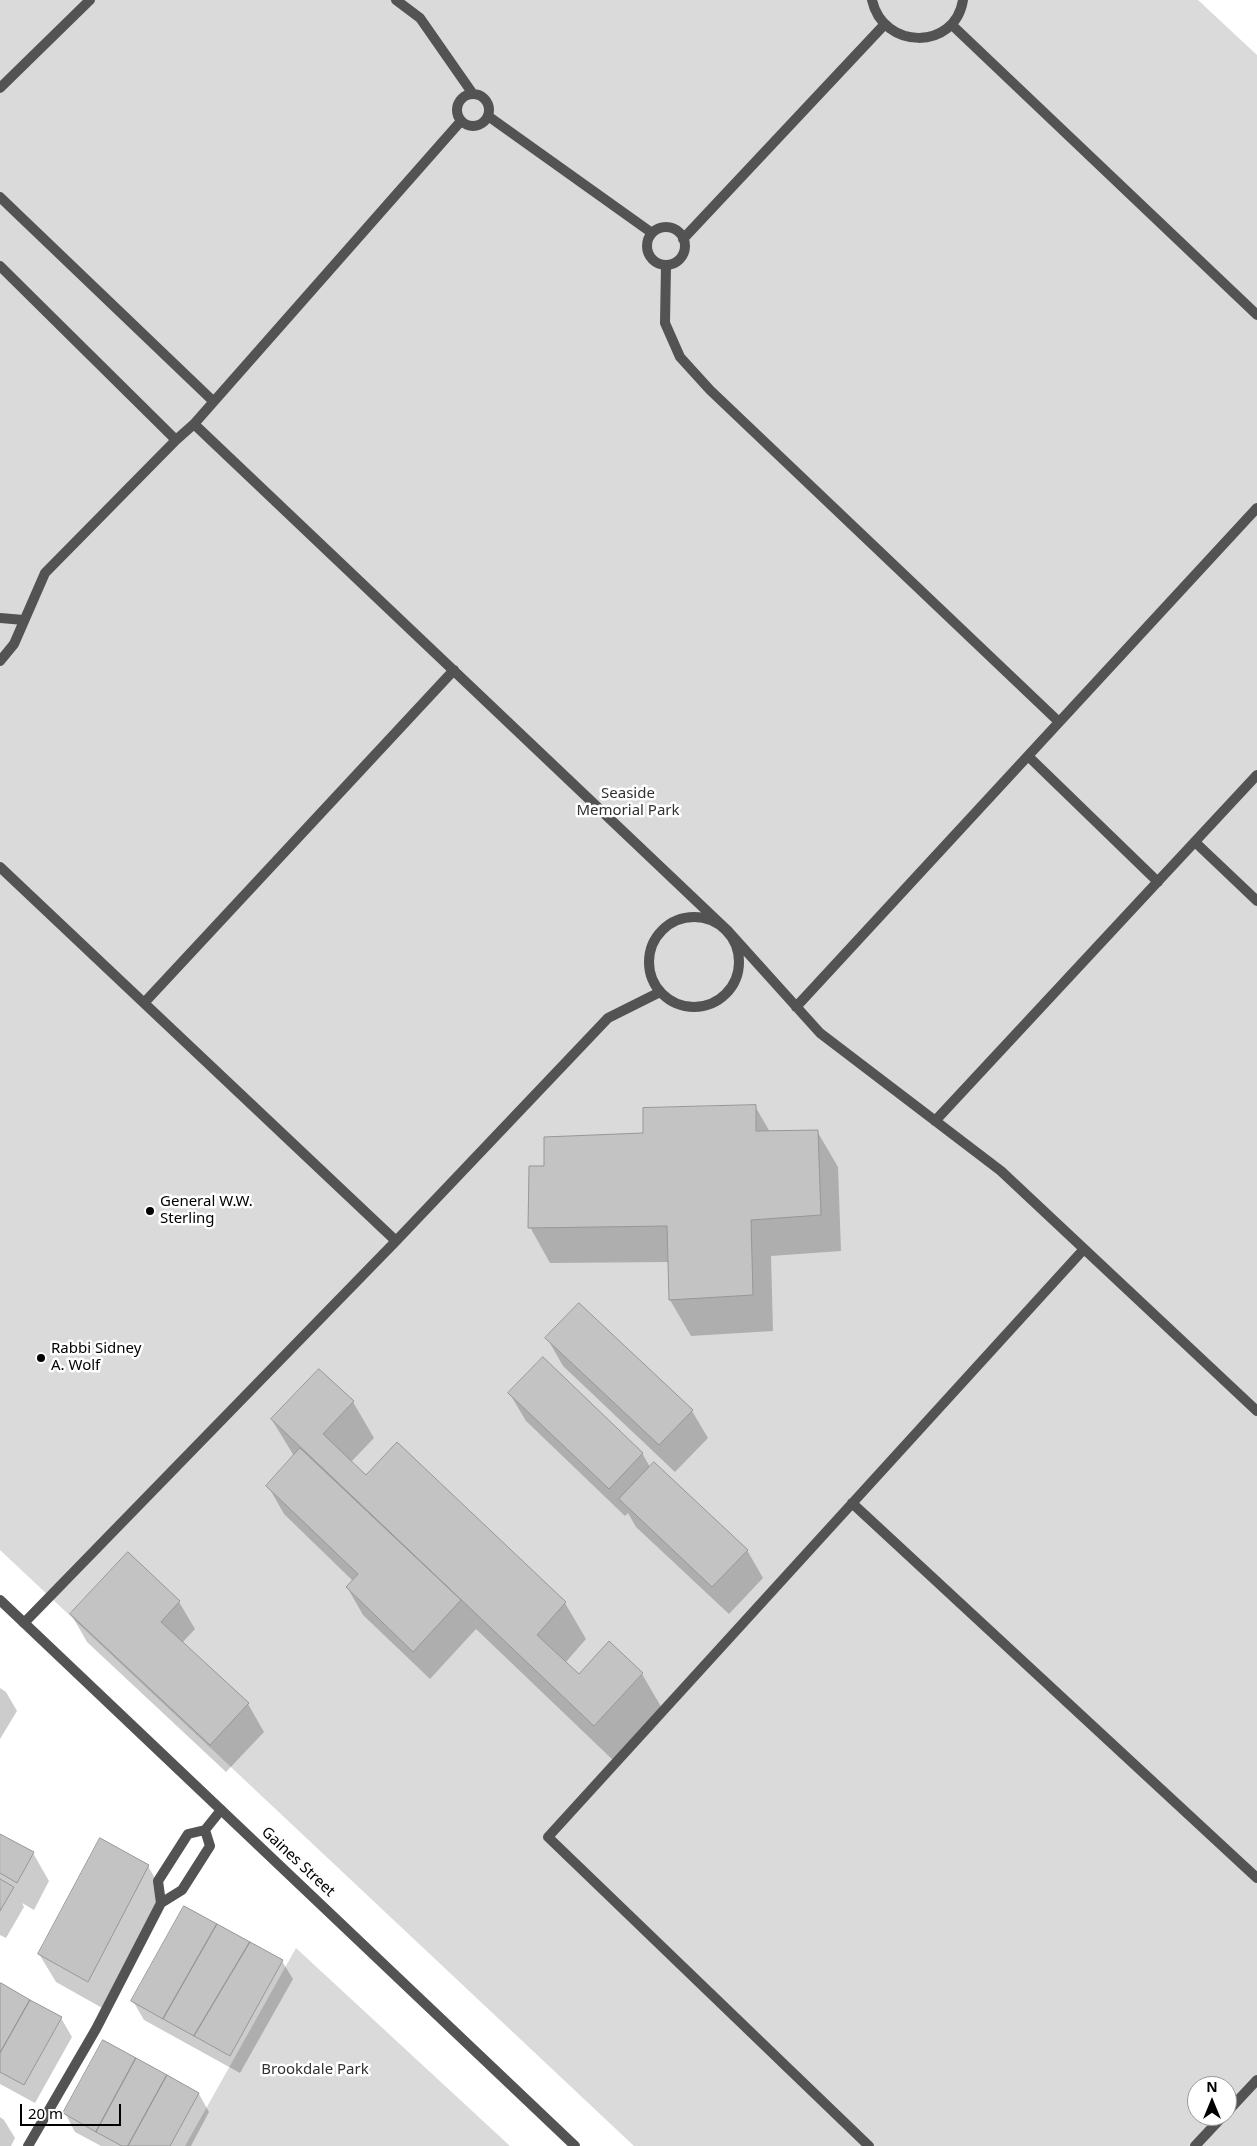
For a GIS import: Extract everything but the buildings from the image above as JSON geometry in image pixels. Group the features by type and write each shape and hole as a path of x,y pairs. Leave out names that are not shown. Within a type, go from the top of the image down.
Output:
{"street":[{"path":"0,88 90,0"},
{"path":"396,0 420,18 473,94 484,98 489,110 488,116 484,121 473,126 461,121 458,116 458,104 461,98 473,94"},
{"path":"872,0 874,11 884,25 900,35 918,39 936,35 952,25 962,10 963,0"},
{"path":"683,239 884,25"},
{"path":"952,25 1257,316"},
{"path":"488,116 652,233"},
{"path":"0,661 14,644 45,573 194,424 461,121"},
{"path":"0,197 213,401"},
{"path":"665,227 673,229 683,239 685,246 679,260 666,265 652,260 648,254 648,239 658,229 665,227"},
{"path":"666,265 665,323 680,357 710,390 1059,722"},
{"path":"0,266 176,440"},
{"path":"194,424 729,932 820,1033 1001,1171 1257,1411"},
{"path":"796,1007 1257,508"},
{"path":"0,618 24,620"},
{"path":"144,1004 454,670"},
{"path":"1028,756 1158,882"},
{"path":"935,1121 1257,775"},
{"path":"1195,842 1257,901"},
{"path":"0,867 396,1241"},
{"path":"697,917 715,921 729,932 738,948 740,965 736,983 724,997 709,1006 691,1008 674,1004 660,992 651,977 649,960 653,942 664,928 680,919 697,917"},
{"path":"24,1623 396,1241 608,1018 660,992"},
{"path":"868,2146 548,1838 1084,1249"},
{"path":"852,1503 1257,1878"},
{"name":"Gaines Street","path":"0,1600 575,2146"},
{"path":"161,1903 158,1881 188,1834 205,1830 221,1810"},
{"path":"28,2146 96,2029 161,1903 182,1890 210,1846 205,1830"},
{"path":"1237,2101 1257,2080"},
{"path":"1195,2146 1214,2126"}],"green space":[{"name":"Seaside Memorial Park","path":"0,0 1198,0 1257,55 1257,2146 634,2146 0,1550"},
{"name":"Brookdale Park","path":"296,1948 510,2146 185,2146"}],"place":[{"name":"General W.W. Sterling","path":"150,1211"},
{"name":"Rabbi Sidney A. Wolf","path":"41,1358"}]}
